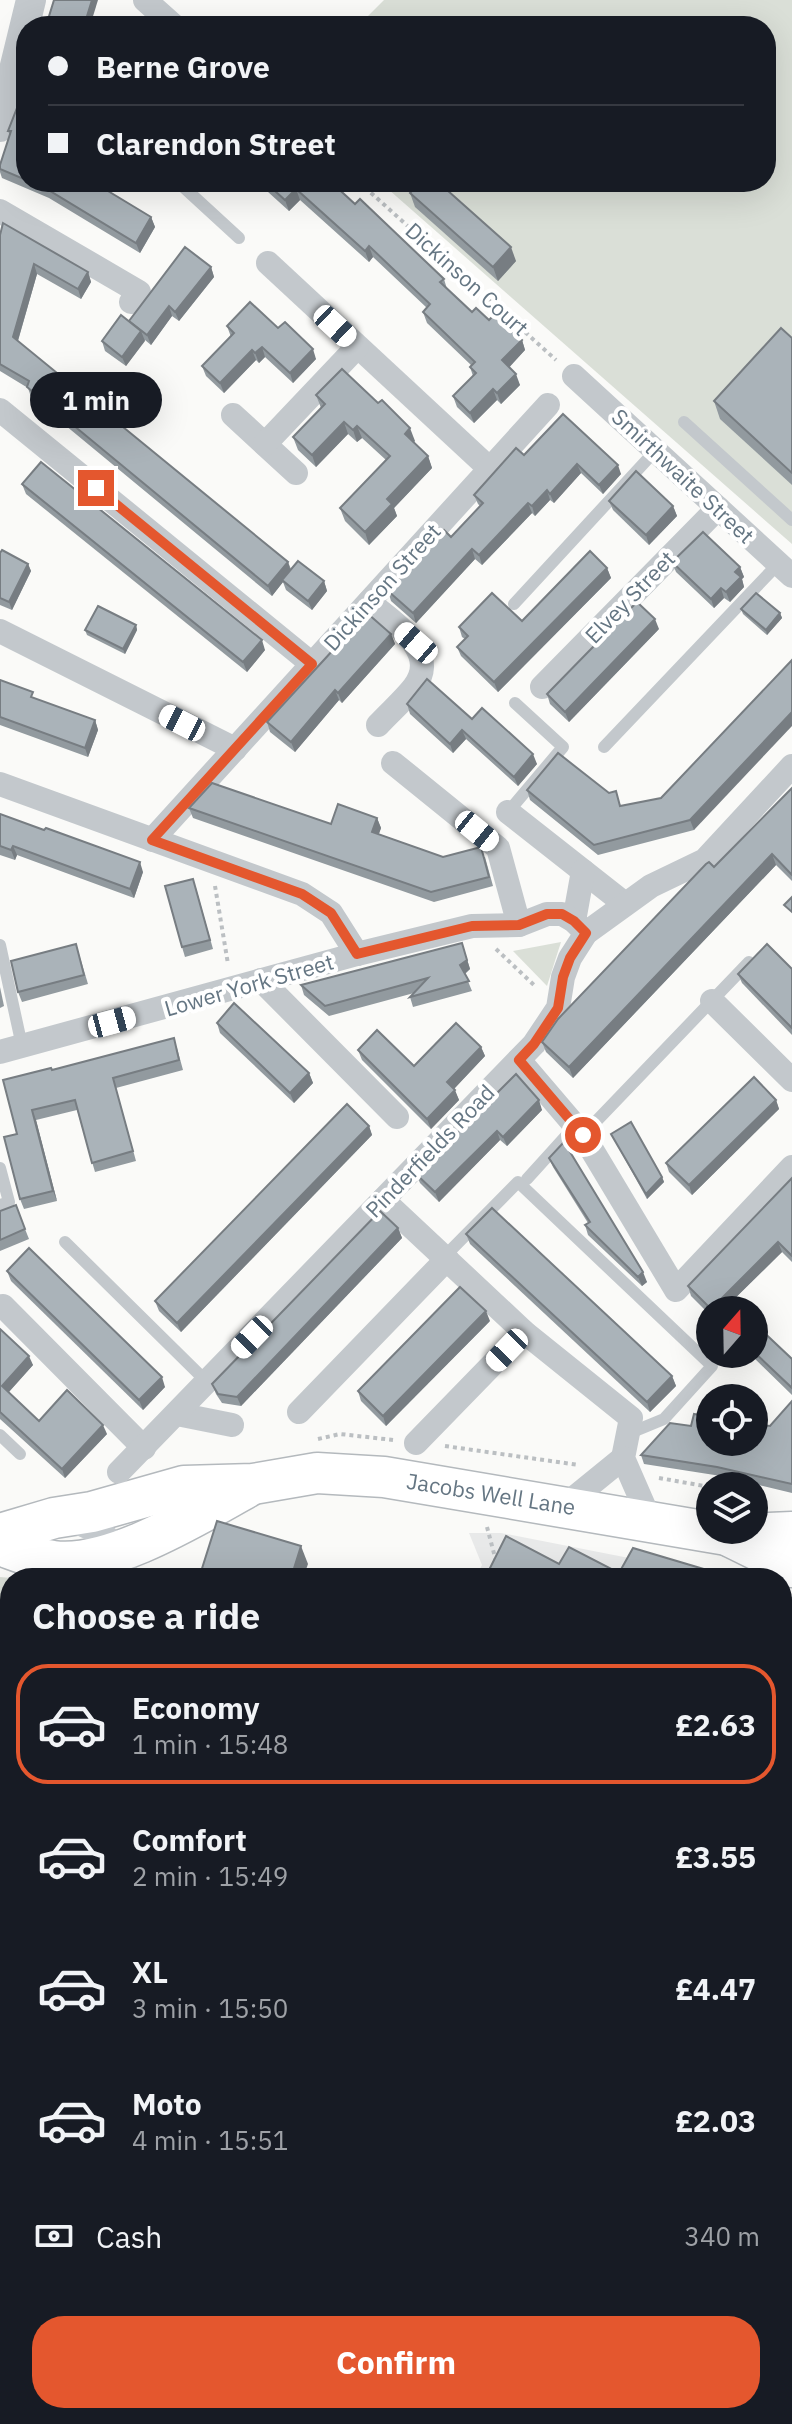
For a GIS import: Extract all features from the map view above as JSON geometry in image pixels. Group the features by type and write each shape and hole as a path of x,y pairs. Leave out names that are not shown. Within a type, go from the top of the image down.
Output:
{"highway":[{"name":"Jacobs Well Lane","path":"0,1534 64,1517 87,1547 184,1486 253,1484 317,1473 384,1477 696,1529"},
{"name":"Jacobs Well Lane","path":"768,1533 792,1532"},
{"name":"Jacobs Well Lane","path":"745,1544 792,1567"}],"street":[{"path":"150,1 164,16"},
{"path":"0,127 16,61"},
{"path":"0,211 139,292 131,302"},
{"path":"268,263 490,469"},
{"path":"265,444 357,347"},
{"name":"Smirthwaite Street","path":"574,376 785,570"},
{"name":"Dickinson Street","path":"152,840 548,405"},
{"path":"0,410 312,664"},
{"path":"233,415 296,473"},
{"name":"Elvey Street","path":"542,687 718,508"},
{"path":"369,602 416,643 423,663 416,684 378,725"},
{"path":"0,631 235,749"},
{"path":"393,763 498,848 519,925"},
{"name":"Pinderfields Road","path":"87,1547 144,1448 534,1044 558,1008 563,977 580,927 625,904 651,886 705,860 792,766"},
{"path":"0,784 302,894 331,913 357,954"},
{"path":"508,812 625,904"},
{"path":"580,927 583,871"},
{"name":"Lower York Street","path":"11,1049 357,954 472,926 519,925 547,914 562,914 580,927"},
{"path":"261,980 397,1117"},
{"path":"712,1001 792,1080"},
{"path":"519,1060 579,1130 676,1290 792,1167"},
{"path":"383,1200 524,1332 631,1418 623,1458 564,1506"},
{"path":"299,1412 446,1258"},
{"path":"3,1306 144,1448"},
{"path":"416,1443 524,1332"},
{"path":"177,1414 232,1425"},
{"path":"623,1458 650,1520"}],"lane":[{"path":"189,192 239,238"},
{"path":"684,422 792,520"},
{"path":"514,604 656,450"},
{"path":"604,747 785,570"},
{"path":"508,812 563,747 515,703"},
{"path":"0,945 11,1049"},
{"path":"527,1179 755,956"},
{"path":"0,1168 9,1202 0,1205"},
{"path":"446,1258 518,1182 712,1366 664,1419 630,1433"},
{"path":"65,1242 208,1383"},
{"path":"0,1435 20,1454"}],"path":[{"name":"Dickinson Court","path":"370,192 574,376"},
{"path":"212,862 232,990"},
{"path":"472,926 558,1008"}],"shaded area":[{"path":"384,0 792,0 792,544 391,192 776,192 776,16 368,16"},
{"path":"561,942 547,986 513,951"},
{"path":"469,1533 501,1533 680,1568 480,1568 482,1565"}],"building":[{"path":"54,0 92,0 87,16 49,16"},
{"path":"16,111 16,176 0,169 11,131 8,131"},
{"path":"52,192 110,192 151,217 136,243"},
{"path":"276,192 293,192 285,200"},
{"path":"299,192 342,192 355,204 360,199 444,279 440,282 472,312 476,308 489,320 495,314 522,340 502,360 516,374 497,393 493,389 470,413 453,396 476,373 470,367 475,362 423,312 430,304 369,246 365,251"},
{"path":"449,192 511,247 493,267 410,193"},
{"path":"3,223 88,272 78,289 34,264 13,337 288,562 268,586 27,387 29,381 0,364 0,235"},
{"path":"185,247 211,267 175,312 169,306 147,335 129,321"},
{"path":"250,302 278,328 285,322 313,349 290,373 262,347 255,353 252,350 220,383 202,366 234,333 227,326"},
{"path":"121,315 141,331 122,357 102,341"},
{"path":"781,328 792,338 792,473 714,401"},
{"path":"342,369 378,403 382,400 410,428 405,434 428,456 387,499 392,504 365,532 340,508 390,456 357,426 353,430 344,422 312,455 293,437 325,404 316,395"},
{"path":"563,414 618,465 599,485 577,464 550,494 547,490 532,506 528,503 479,555 472,549 413,613 388,591 444,530 451,537 483,503 474,495 516,448 524,455"},
{"path":"41,462 262,640 243,662 22,484"},
{"path":"636,471 673,506 646,535 609,501"},
{"path":"703,532 740,567 735,572 741,577 726,592 721,588 711,599 672,562"},
{"path":"2,550 28,564 9,602 0,598"},
{"path":"590,551 607,568 494,682 457,647 468,636 459,627 492,593 522,621"},
{"path":"298,561 324,581 308,601 282,580"},
{"path":"756,593 780,613 766,630 741,609"},
{"path":"637,602 655,619 565,712 547,694"},
{"path":"98,606 136,625 123,649 85,630"},
{"path":"367,613 391,634 338,693 335,690 291,742 267,722"},
{"path":"792,660 792,712 690,820 594,845 527,790 558,753 609,793 616,791 620,806 661,798"},
{"path":"427,679 472,719 482,708 533,754 514,777 462,730 450,744 407,704"},
{"path":"0,680 33,692 31,697 95,720 85,748 0,717"},
{"path":"212,783 331,824 338,804 377,818 372,832 443,857 481,847 489,877 431,892 189,808"},
{"path":"792,788 792,875 772,854 569,1067 542,1042 558,1019 706,864 709,862 714,867"},
{"path":"0,814 140,862 130,889 13,846 11,850 0,846"},
{"path":"193,879 210,940 182,947 165,886"},
{"path":"792,897 792,912 784,905"},
{"path":"462,943 467,960 460,965 469,981 410,997 428,978 325,1006 301,985"},
{"path":"76,944 84,975 18,992 11,961"},
{"path":"767,944 792,969 792,1028 738,974"},
{"path":"234,1003 309,1073 290,1093 217,1023"},
{"path":"456,1023 481,1047 447,1082 455,1090 427,1119 358,1050 377,1030 414,1066"},
{"path":"174,1038 179,1060 113,1078 133,1151 92,1163 75,1100 32,1110 53,1191 20,1199 4,1137 17,1134 3,1080"},
{"path":"516,1074 539,1100 503,1137 497,1131 435,1192 416,1174"},
{"path":"754,1077 776,1100 689,1185 666,1163"},
{"path":"347,1104 369,1126 177,1323 155,1301"},
{"path":"631,1122 662,1177 646,1194 611,1134"},
{"path":"564,1142 643,1272 638,1277 585,1225 590,1222 549,1158"},
{"path":"792,1178 792,1256 778,1242 724,1296 698,1296 688,1286"},
{"path":"16,1205 25,1229 0,1240 0,1211"},
{"path":"492,1208 672,1376 647,1402 466,1234"},
{"path":"380,1211 398,1228 237,1397 218,1394 212,1384"},
{"path":"29,1248 162,1377 139,1400 7,1271"},
{"path":"460,1287 486,1311 383,1416 358,1391"},
{"path":"0,1329 29,1356 2,1386 39,1421 67,1390 103,1425 62,1469 0,1412"},
{"path":"768,1336 792,1359 792,1388 768,1365"},
{"path":"792,1401 792,1484 768,1479 768,1472 739,1472 641,1455 670,1423 691,1426 694,1414 696,1456 768,1456 770,1426"},
{"path":"217,1521 301,1546 294,1568 202,1568"},
{"path":"506,1536 559,1564 569,1547 609,1568 490,1568"},
{"path":"633,1548 700,1568 622,1568"}],"route":[{"path":"96,488 312,664 152,840 302,894 331,913 357,954 472,926 519,925 547,914 562,914 574,921 586,933 570,958 558,1008 534,1044 519,1060 583,1135"}]}
